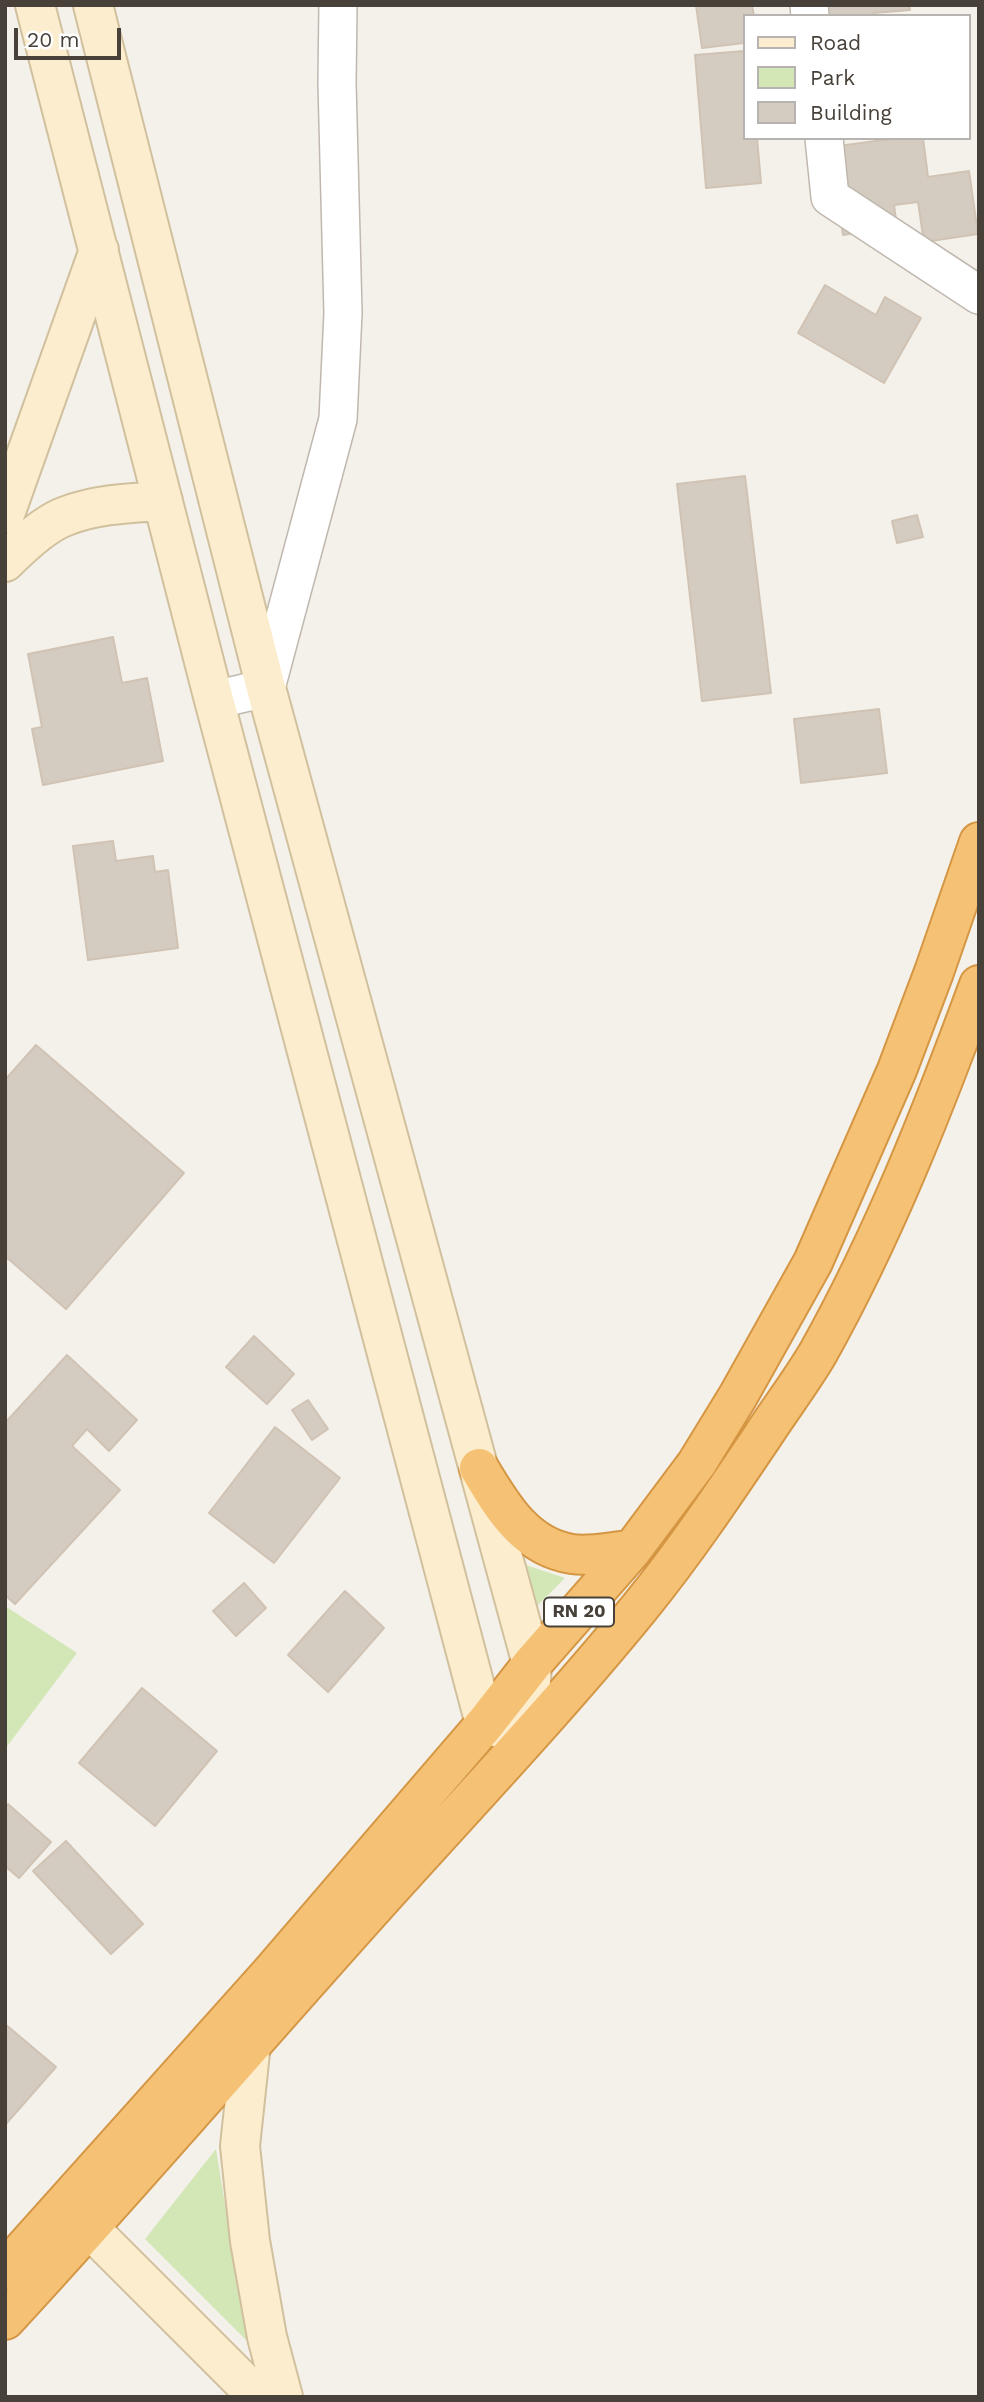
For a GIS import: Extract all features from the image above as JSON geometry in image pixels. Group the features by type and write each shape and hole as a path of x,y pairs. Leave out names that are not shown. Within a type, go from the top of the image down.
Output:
{"highway":[{"name":"RN 20","path":"5,2270 270,1974 485,1724 532,1664 632,1550 697,1463 813,1262 897,1070 939,960 979,842"},
{"name":"RN 20","path":"5,2320 528,1736 640,1606 711,1514 816,1356 888,1211 942,1085 979,985"},
{"path":"478,1468 499,1503 520,1528 546,1548 574,1555 632,1550"}],"street":[{"path":"35,5 214,700 485,1724 528,1736 532,1664 266,688 96,12"},
{"path":"266,688 338,419 343,313 337,83 338,5"},
{"path":"824,140 830,197 979,295"},
{"path":"5,514 99,250"},
{"path":"5,562 63,517 104,505 163,501"},
{"path":"214,700 266,688"},
{"path":"251,2043 240,2146 250,2241 267,2337 283,2397"},
{"path":"89,2228 258,2397"}],"green space":[{"path":"523,1564 565,1578 537,1606"},
{"path":"5,1606 77,1653 5,1749"},
{"path":"216,2149 247,2341 145,2239"}],"building":[{"path":"696,5 752,5 754,14 743,14 743,43 702,48"},
{"path":"816,5 909,5 910,10 874,14 817,14"},
{"path":"743,51 743,140 757,140 761,183 706,188 695,55"},
{"path":"883,140 923,140 928,177 969,171 978,234 924,242 918,202 894,205 897,227 843,235 831,147"},
{"path":"825,285 876,315 885,297 921,318 884,383 798,333"},
{"path":"745,476 771,693 702,701 677,484"},
{"path":"917,515 923,537 897,543 892,521"},
{"path":"113,637 122,683 147,678 163,761 43,785 32,729 42,727 28,654"},
{"path":"879,709 887,773 801,783 794,719"},
{"path":"113,841 116,861 153,856 155,872 168,870 178,948 88,960 73,846"},
{"path":"36,1045 184,1173 66,1309 5,1256 5,1080"},
{"path":"254,1336 294,1374 267,1404 226,1367"},
{"path":"67,1355 137,1420 109,1451 87,1429 72,1446 120,1490 15,1604 5,1595 5,1423"},
{"path":"308,1400 328,1429 312,1440 292,1410"},
{"path":"275,1427 340,1478 274,1563 209,1513"},
{"path":"244,1583 266,1608 236,1636 213,1611"},
{"path":"345,1591 384,1628 328,1692 288,1655"},
{"path":"142,1688 217,1751 155,1826 79,1763"},
{"path":"8,1804 51,1842 19,1878 5,1866 5,1808"},
{"path":"66,1841 143,1924 111,1954 33,1871"},
{"path":"5,2024 56,2067 5,2125"}]}
